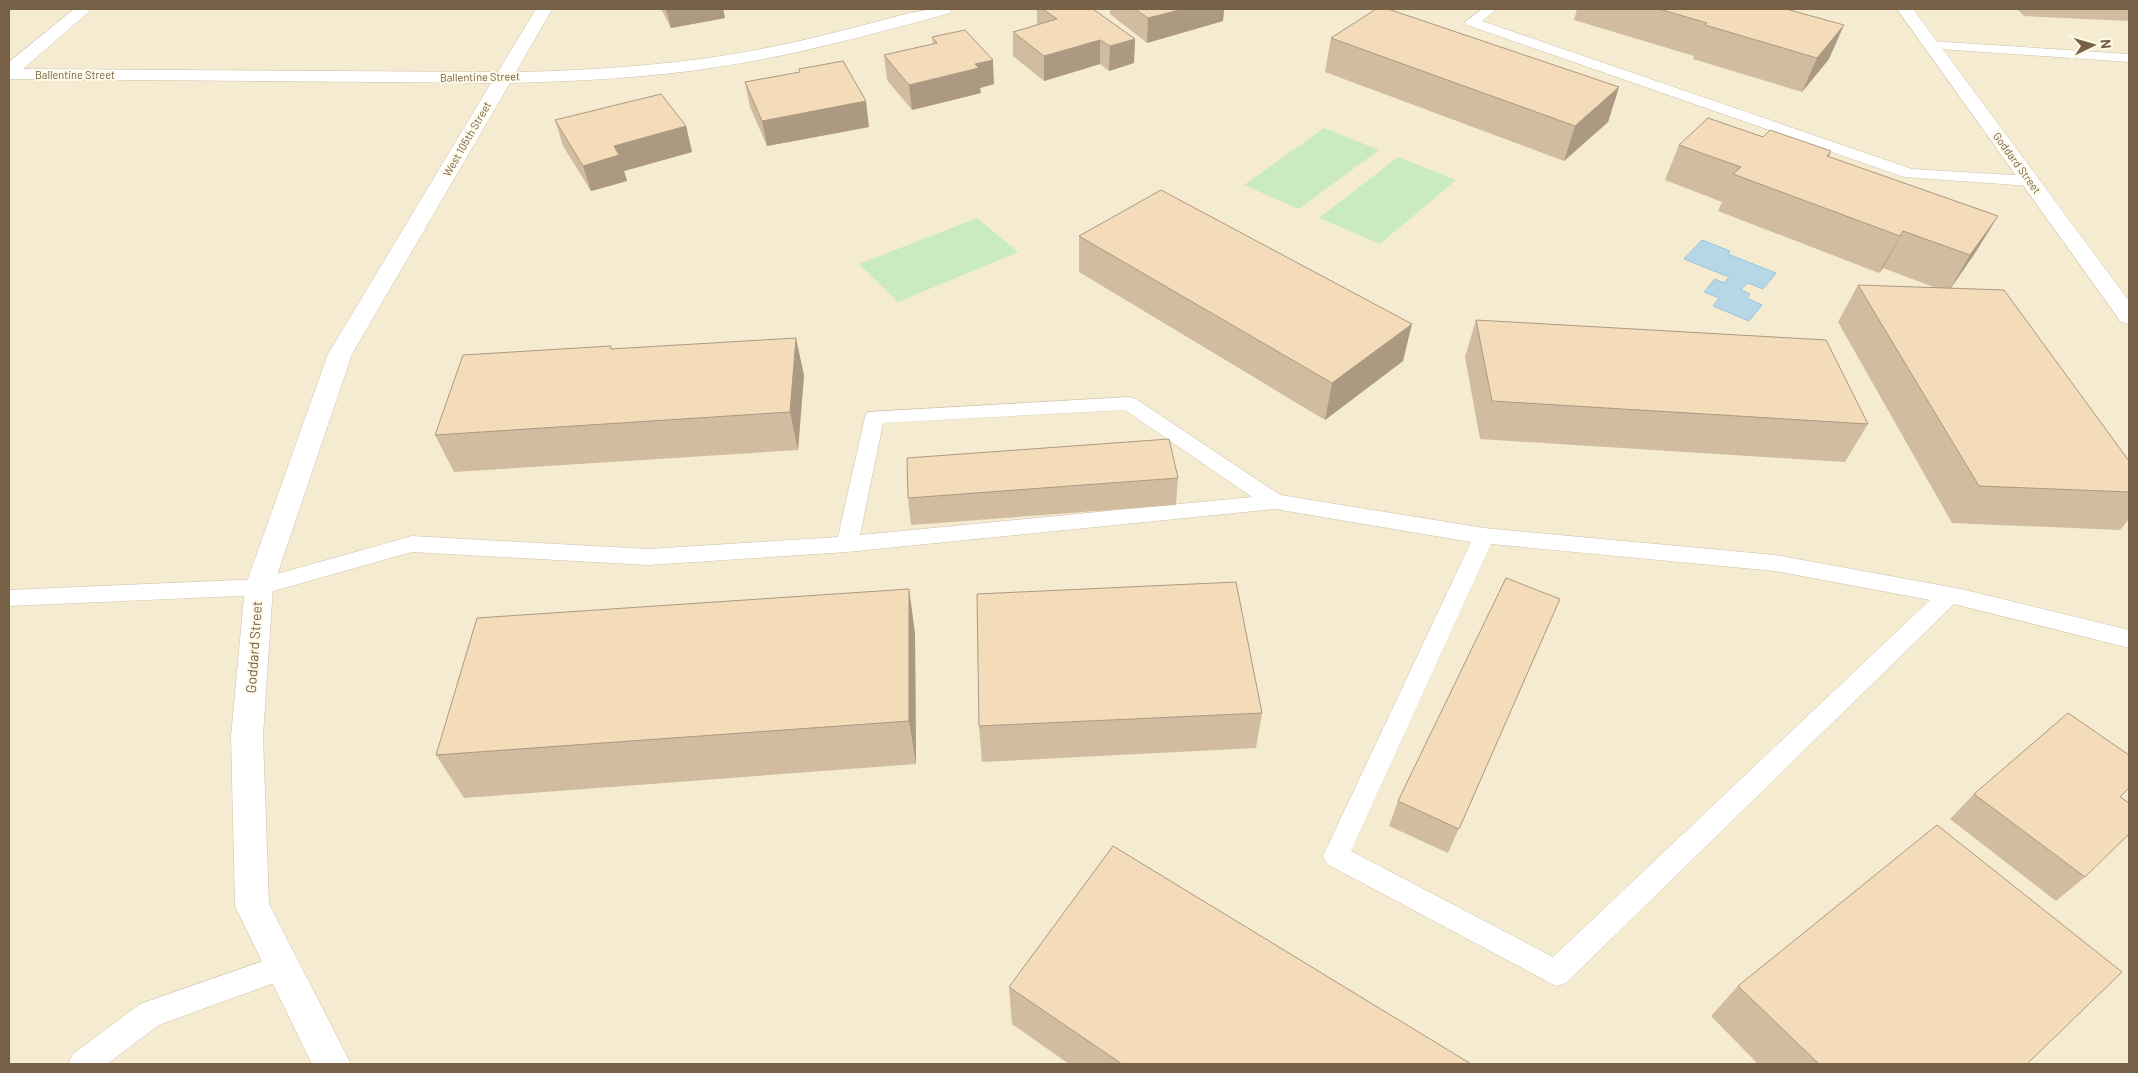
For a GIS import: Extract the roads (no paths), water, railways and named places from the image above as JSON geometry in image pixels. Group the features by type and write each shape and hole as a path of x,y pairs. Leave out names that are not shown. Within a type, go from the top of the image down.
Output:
{"street":[{"name":"Ballentine Street","path":"9,73 84,9"},
{"name":"West 105th Street","path":"406,243 544,9"},
{"name":"Ballentine Street","path":"9,73 427,78 646,70 718,62 808,44 944,9"},
{"name":"Goddard Street","path":"1905,9 2129,317"},
{"name":"Goddard Street","path":"332,1064 252,906 247,736 259,587 340,354 406,243"}],"lane":[{"path":"1490,9 1472,22 1910,174 2030,181"},
{"path":"1930,45 2129,58"},
{"path":"847,544 875,417 1129,403 1274,502"},
{"path":"9,598 259,587 412,544 648,557 847,544 1274,502 1484,536 1775,564 1948,595 2129,639"},
{"path":"1484,536 1336,856 1556,973 1948,595"},
{"path":"83,1064 150,1014 283,966"}],"water":[{"path":"1702,240 1730,251 1728,254 1776,273 1763,289 1748,283 1741,290 1750,294 1747,298 1762,305 1749,321 1713,306 1719,298 1704,292 1715,279 1724,283 1729,277 1684,259"}]}
